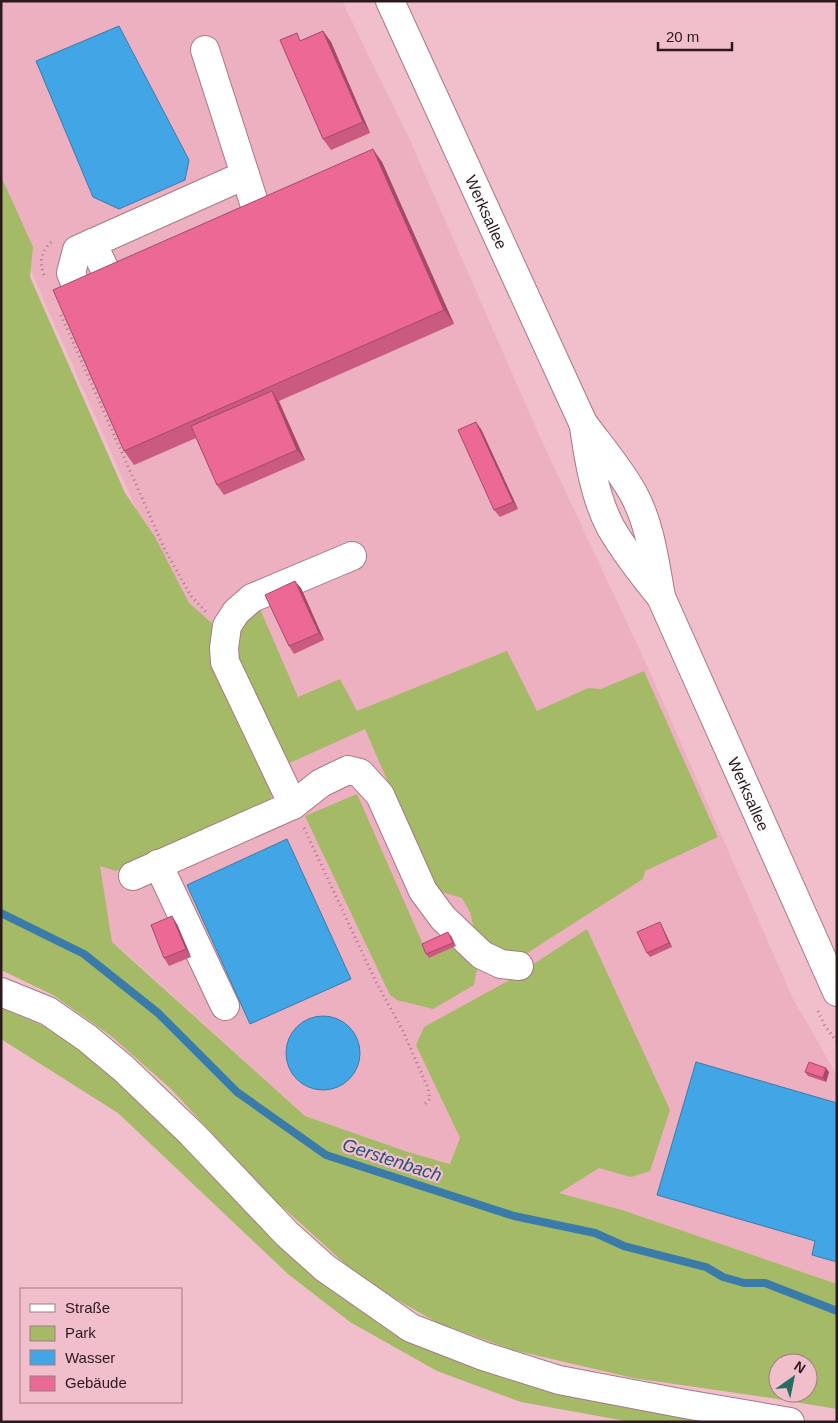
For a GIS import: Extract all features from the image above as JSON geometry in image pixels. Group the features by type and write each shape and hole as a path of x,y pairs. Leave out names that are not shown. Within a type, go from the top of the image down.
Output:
{"street":[{"name":"Werksallee","path":"390,1 583,424 594,478 601,504 610,526 636,565 661,597 837,992"},
{"path":"205,50 257,212"},
{"path":"80,296 71,273 77,250 245,175"},
{"path":"92,243 111,282"},
{"path":"293,804 225,662 224,648 227,626 236,612 252,598 352,556"},
{"path":"132,876 293,804 321,783 348,770 360,773 380,795 423,891 443,918 482,955 501,964 519,966"},
{"path":"158,864 226,1006"},
{"path":"1,992 48,1011 88,1038 123,1068 192,1134 286,1234 325,1268 411,1328 483,1356 559,1380 790,1422"}],"path":[{"path":"89,379 165,550 191,596 200,608 227,626"},
{"path":"293,804 376,982 403,1031 428,1088 430,1099 425,1104"}],"shaded area":[{"path":"1,1 342,1 409,138 540,437 650,672 793,999 837,1075 837,1284 622,1210 408,1152 305,1116 136,962 53,892 244,753 1,203"}],"green space":[{"path":"1,176 33,247 30,277 125,493 155,537 189,603 214,625 274,793 262,810 116,871 100,866 112,942 305,1116 408,1152 450,1164 460,1138 416,1045 424,1027 506,982 587,929 670,1110 650,1171 631,1177 599,1168 559,1193 622,1210 837,1284 837,1409 801,1403 818,1403 818,1353 768,1353 768,1398 633,1378 513,1350 436,1322 364,1281 267,1193 171,1089 111,1036 53,995 1,970"},
{"path":"257,602 298,697 340,679 357,711 507,651 537,711 588,688 601,689 644,671 718,837 645,871 643,879 524,955 498,956 474,929 470,912 462,898 435,890 365,729 285,765 263,725 231,638"},
{"path":"357,794 429,958 455,946 456,936 477,969 474,985 433,1009 397,1000 390,995 305,816"},
{"path":"1,1008 51,1029 94,1059 369,1313 723,1422 631,1422 521,1402 437,1371 350,1322 288,1274 118,1113 1,1039"}],"water":[{"path":"119,26 189,160 185,180 119,209 93,197 36,61"},
{"path":"287,839 351,979 250,1024 187,885"},
{"path":"323,1016 337,1019 349,1027 357,1039 360,1053 357,1067 349,1079 337,1087 323,1090 309,1087 297,1079 289,1067 286,1053 289,1039 297,1027 309,1019"},
{"path":"696,1062 837,1103 837,1262 812,1255 815,1241 657,1195"}],"building":[{"path":"323,31 363,122 323,139 280,40 297,33 300,41"},
{"path":"373,149 444,310 124,451 53,290"},
{"path":"272,391 297,450 217,485 191,426"},
{"path":"476,422 513,502 494,510 458,430"},
{"path":"295,581 319,633 289,646 265,595"},
{"path":"172,916 186,949 164,958 151,925"},
{"path":"660,922 669,943 647,953 637,932"},
{"path":"448,932 453,943 426,954 422,944"},
{"path":"809,1062 826,1068 823,1078 805,1072"}],"waterway":[{"name":"Gerstenbach","path":"1,913 84,954 158,1013 237,1092 326,1155 514,1216 595,1233 624,1246 706,1267 723,1277 744,1283 765,1283 837,1311"}]}
